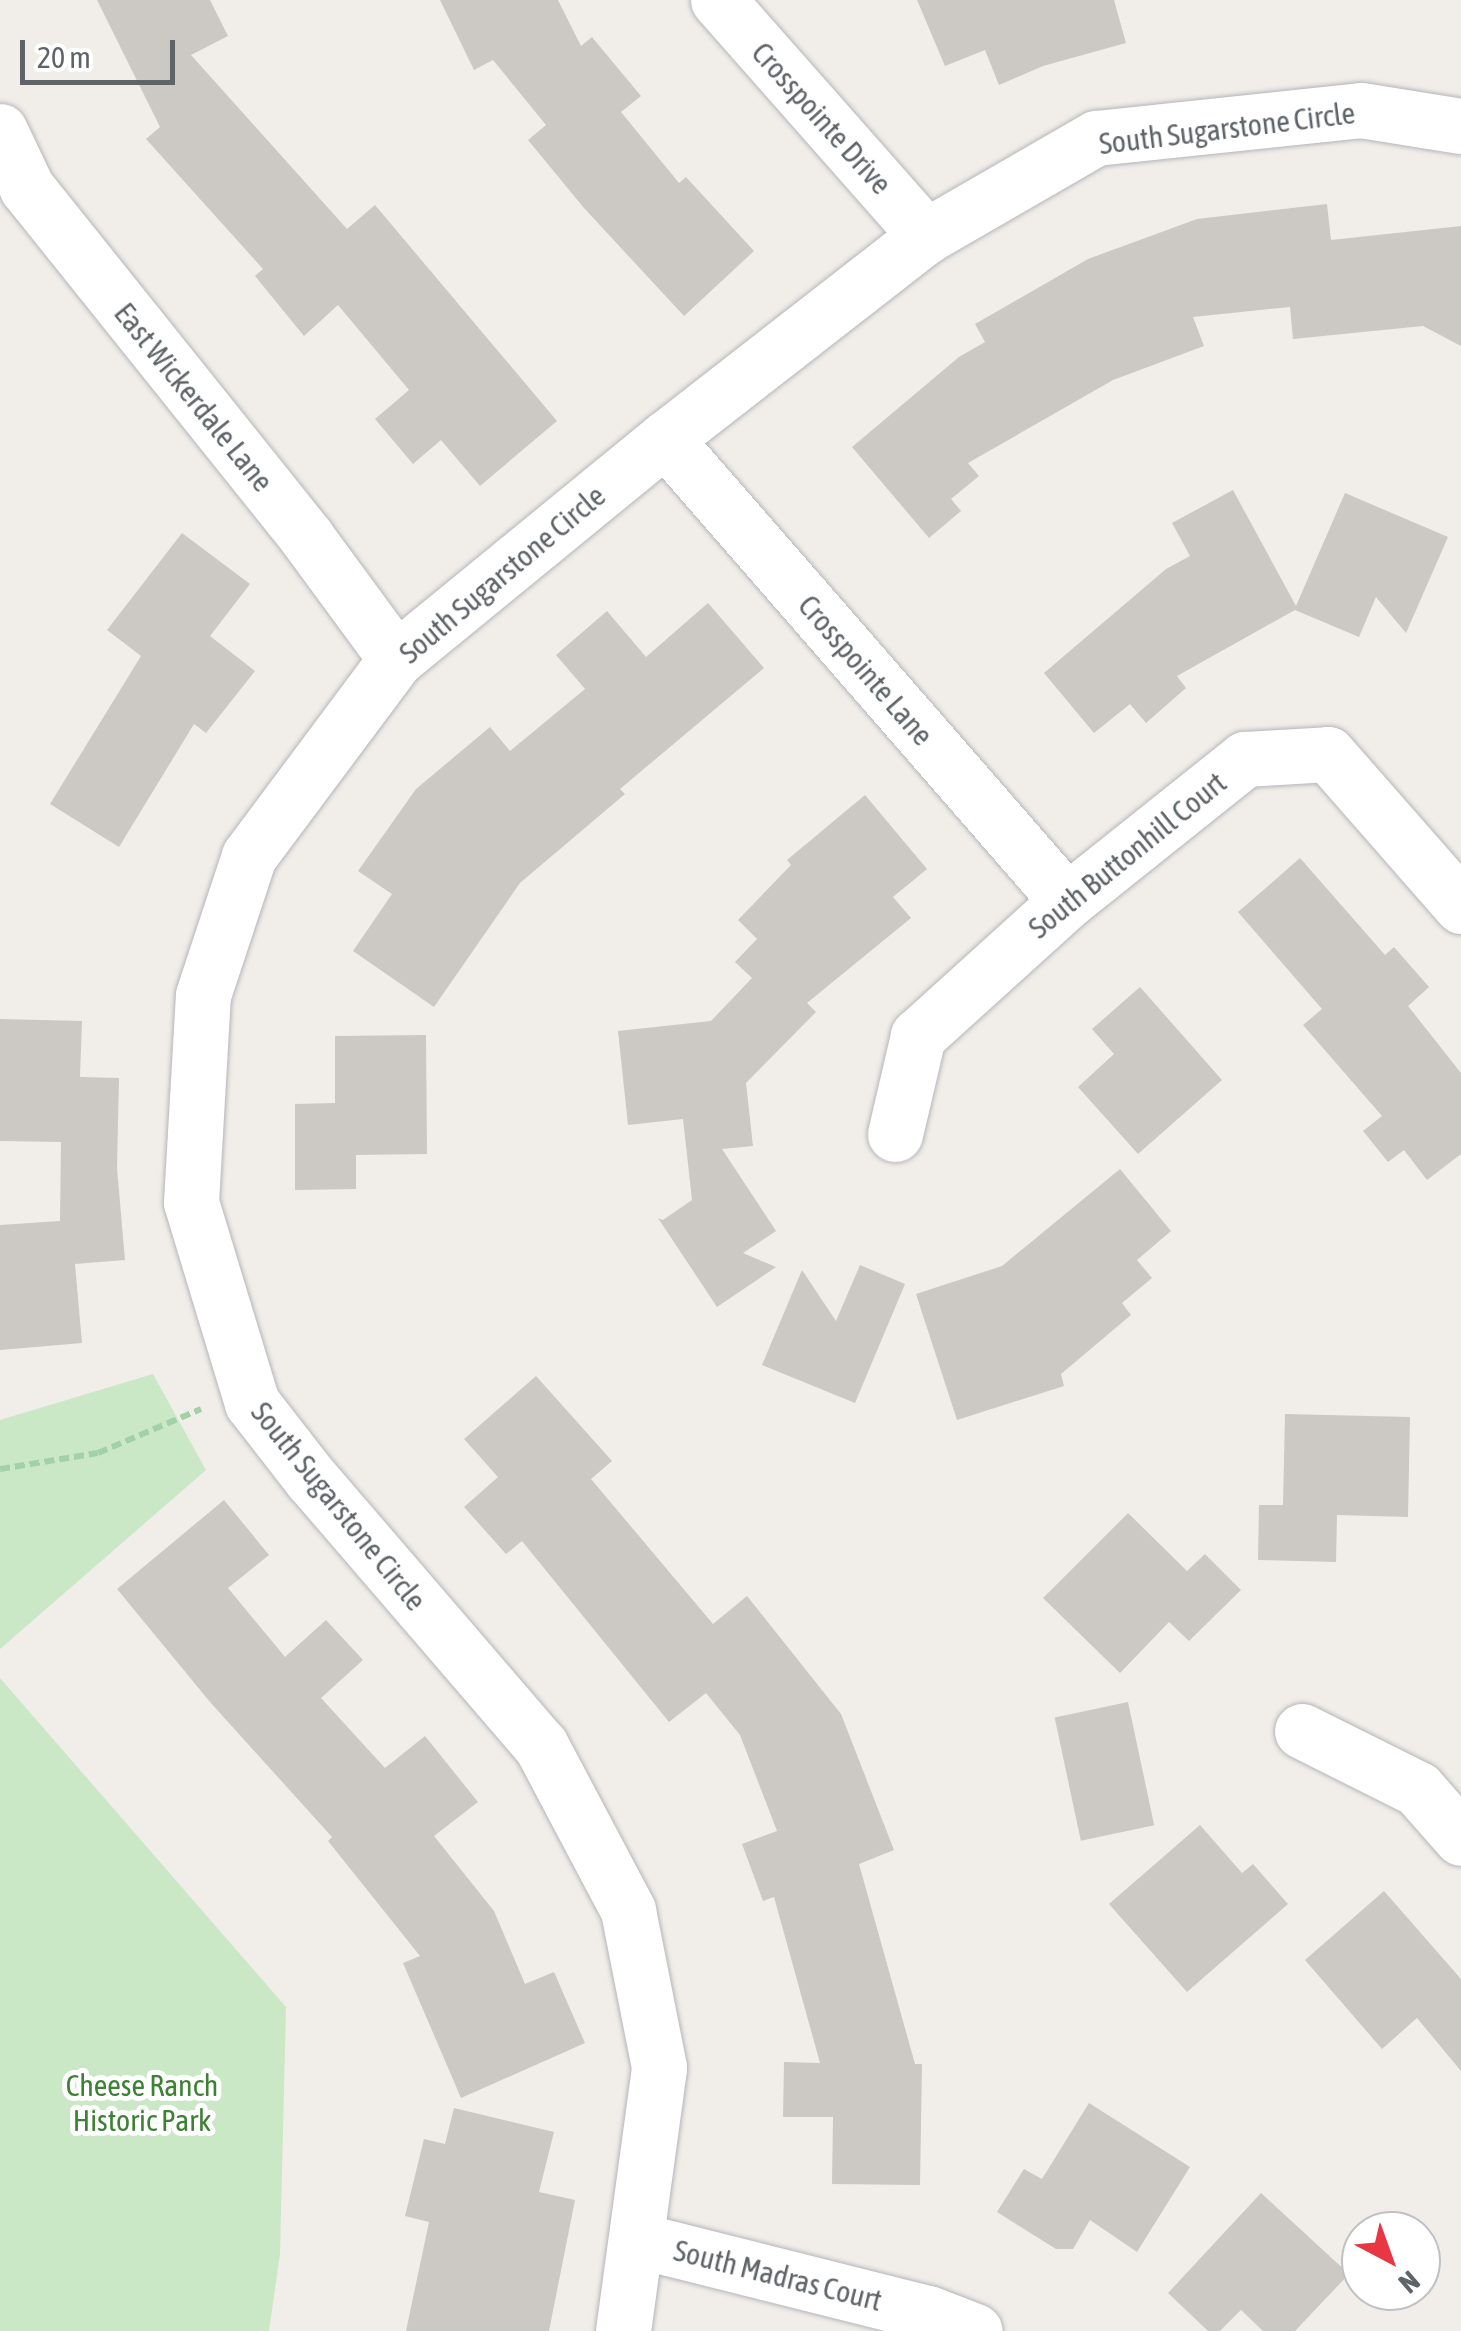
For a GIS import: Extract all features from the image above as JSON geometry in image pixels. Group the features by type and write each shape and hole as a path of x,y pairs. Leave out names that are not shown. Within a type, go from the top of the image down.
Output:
{"street":[{"name":"Crosspointe Drive","path":"718,0 926,236"},
{"name":"South Sugarstone Circle","path":"623,2331 659,2067 628,1910 541,1746 311,1480 252,1403 191,1202 203,994 249,856 396,658 665,438 926,236 1096,138 1361,110 1461,126"},
{"name":"East Wickerdale Lane","path":"0,132 27,188 307,538 396,658"},
{"name":"Crosspointe Lane","path":"665,438 1067,901"},
{"name":"South Buttonhill Court","path":"895,1134 918,1036 1067,901 1246,759 1328,754 1461,906"},
{"path":"1302,1730 1418,1788 1461,1838"},
{"name":"South Madras Court","path":"637,2240 928,2313 975,2331"}],"path":[{"path":"0,1469 98,1453 190,1411 252,1403"}],"green space":[{"path":"153,1374 206,1470 0,1649 0,1420"},
{"name":"Cheese Ranch Historic Park","path":"0,1678 286,2007 280,2254 269,2331 0,2331"}],"building":[{"path":"97,0 210,0 228,36 191,55 347,229 375,205 557,421 480,486 441,440 413,464 375,419 409,390 338,305 304,336 255,276 263,269 146,139 160,127"},
{"path":"440,0 558,0 581,46 592,37 641,96 621,112 679,183 686,177 754,251 684,316 584,208 528,140 546,125 493,60 474,70"},
{"path":"917,0 1114,0 1126,43 1043,66 999,85 985,50 945,66"},
{"path":"1327,204 1331,240 1461,226 1461,346 1423,326 1293,339 1290,307 1193,317 1204,346 1113,380 968,463 979,476 951,499 961,511 929,538 852,447 959,357 985,342 975,324 1088,259 1197,219"},
{"path":"1233,490 1296,606 1345,493 1448,537 1406,633 1376,597 1359,637 1295,610 1177,676 1186,688 1146,723 1130,704 1094,733 1044,673 1166,569 1190,556 1172,523"},
{"path":"182,533 250,584 210,636 255,671 206,733 194,724 119,847 50,804 141,656 107,630"},
{"path":"708,603 764,668 620,789 625,794 520,883 434,1007 353,951 392,894 358,871 416,789 490,727 510,751 585,689 556,655 607,611 646,657"},
{"path":"865,795 927,869 893,897 911,918 807,1003 816,1012 746,1083 753,1146 722,1149 776,1231 743,1253 776,1267 717,1307 658,1218 663,1220 692,1200 683,1119 628,1125 618,1031 711,1021 752,978 735,962 757,939 738,920 791,865 787,860"},
{"path":"1300,858 1385,955 1394,947 1429,987 1408,1006 1461,1073 1461,1154 1427,1180 1404,1150 1388,1162 1363,1131 1382,1116 1303,1025 1322,1009 1238,912"},
{"path":"1140,987 1222,1080 1138,1154 1078,1087 1114,1054 1092,1029"},
{"path":"0,1019 82,1021 80,1077 119,1078 117,1168 125,1260 75,1264 82,1343 0,1350 0,1225 60,1221 61,1142 0,1141"},
{"path":"426,1035 427,1154 356,1155 356,1189 295,1190 295,1104 335,1103 335,1036"},
{"path":"1120,1169 1171,1231 1137,1260 1152,1278 1122,1303 1131,1315 1061,1374 1064,1386 957,1420 916,1294 1002,1266"},
{"path":"860,1265 905,1284 855,1403 762,1365 802,1270 836,1321"},
{"path":"536,1376 612,1461 591,1479 713,1624 747,1596 841,1714 894,1850 859,1864 915,2064 922,2064 920,2185 832,2184 833,2117 783,2117 784,2062 820,2063 774,1897 763,1901 742,1844 777,1831 740,1735 706,1693 669,1722 522,1541 506,1554 464,1507 498,1477 464,1439"},
{"path":"1285,1414 1410,1417 1408,1517 1337,1515 1336,1562 1258,1560 1259,1505 1283,1505"},
{"path":"224,1500 269,1555 228,1588 285,1657 326,1620 363,1660 321,1698 385,1768 425,1736 478,1802 434,1836 494,1911 525,1984 554,1972 585,2043 461,2098 403,1963 420,1956 328,1841 332,1837 210,1702 117,1589"},
{"path":"1128,1513 1187,1571 1205,1554 1241,1590 1189,1641 1169,1622 1120,1673 1043,1598"},
{"path":"1128,1702 1154,1825 1081,1841 1055,1718"},
{"path":"1200,1825 1242,1873 1253,1864 1288,1904 1187,1992 1109,1904"},
{"path":"1384,1891 1461,1979 1461,2071 1417,2018 1382,2049 1305,1960"},
{"path":"1089,2103 1190,2167 1137,2252 1090,2220 1073,2249 1056,2249 997,2212 1024,2169 1042,2179"},
{"path":"454,2108 554,2132 539,2192 575,2200 549,2331 406,2331 429,2222 405,2216 424,2139 445,2144"},
{"path":"1261,2193 1341,2267 1341,2282 1295,2331 1263,2331 1241,2310 1220,2331 1208,2331 1168,2293"}]}
